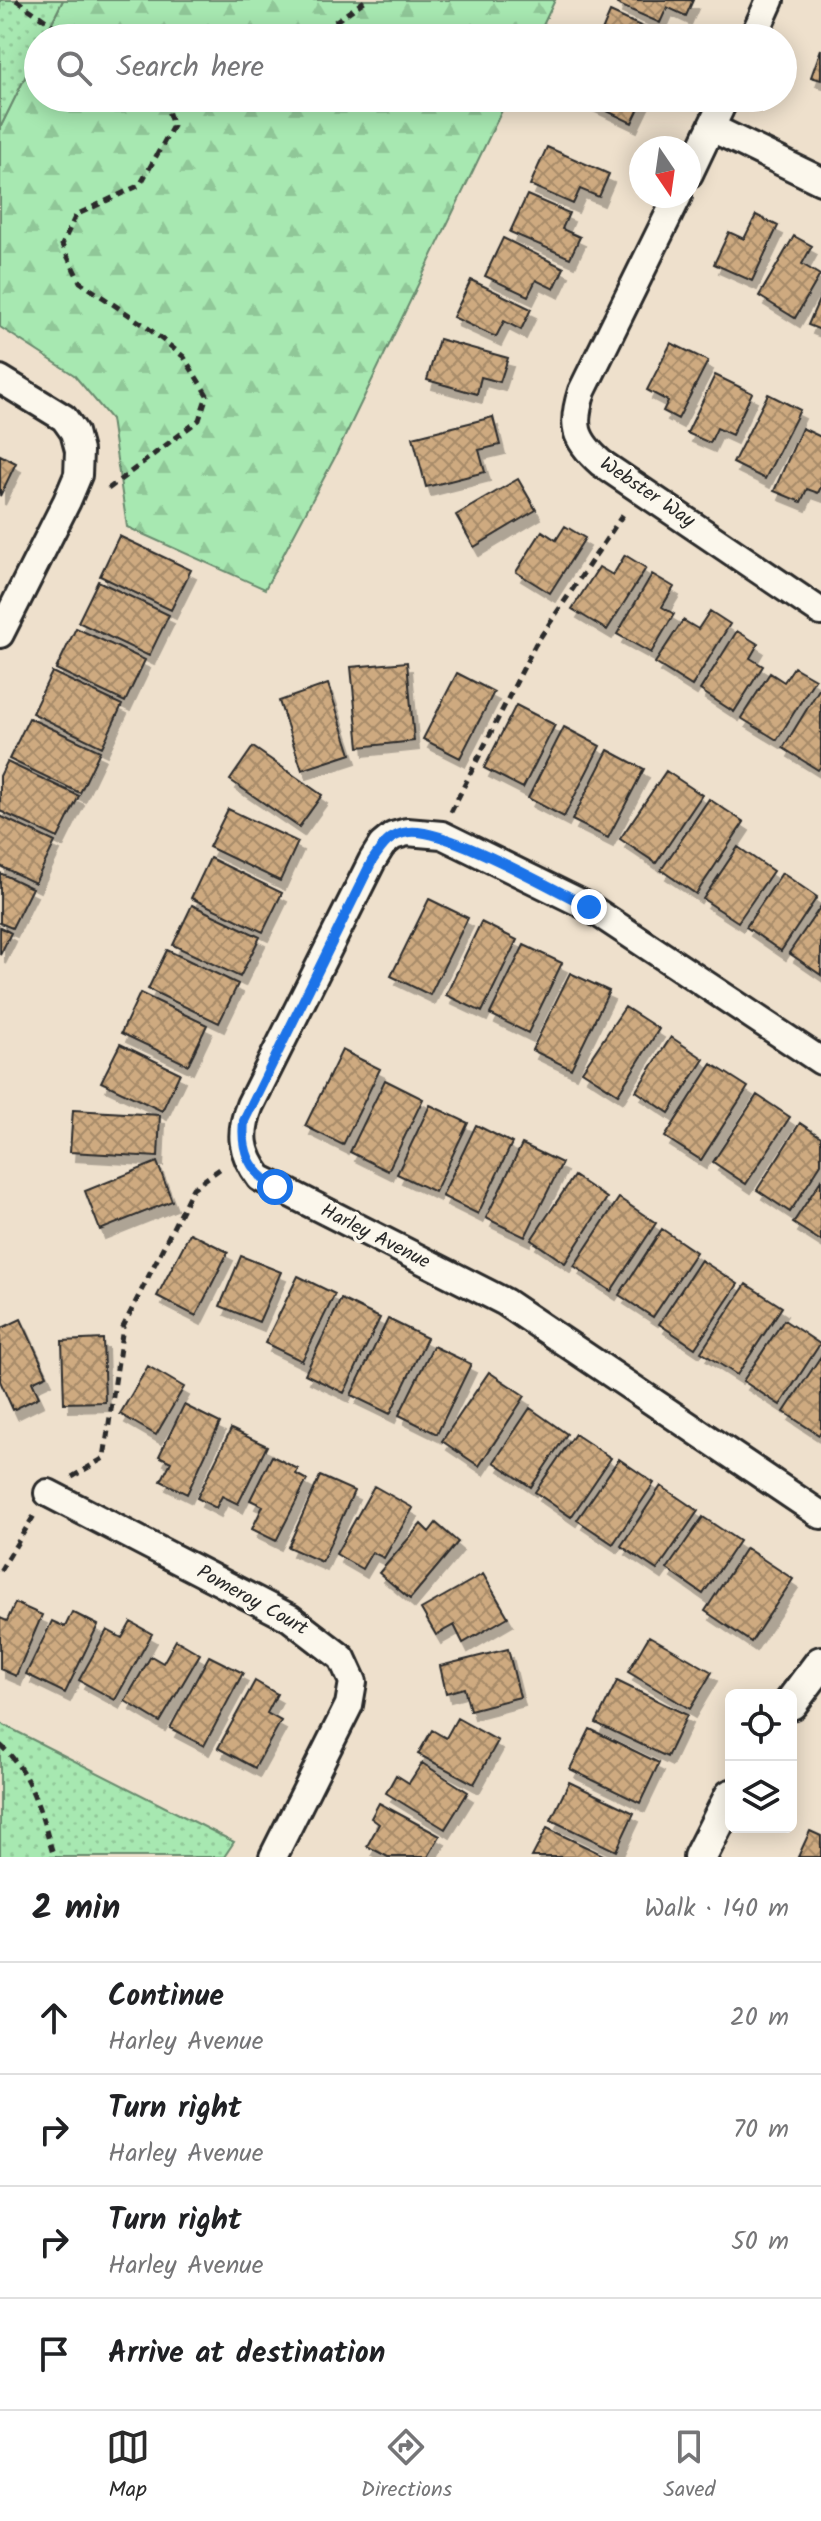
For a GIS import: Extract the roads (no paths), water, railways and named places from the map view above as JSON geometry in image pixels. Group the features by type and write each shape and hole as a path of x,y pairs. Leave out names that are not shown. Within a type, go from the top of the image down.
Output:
{"street":[{"path":"759,24 770,0"},
{"path":"701,150 719,112"},
{"path":"712,128 821,181"},
{"name":"Webster Way","path":"672,208 582,391 575,414 577,434 585,449 601,463 821,612"},
{"path":"0,379 64,418 74,432 79,451 78,475 67,501 0,634"},
{"name":"Harley Avenue","path":"821,1061 589,907 442,835 416,832 393,836 382,845 372,861 244,1121 245,1153 260,1178 505,1302 821,1515"},
{"name":"Pomeroy Court","path":"48,1493 290,1618 342,1658 353,1682 349,1705 273,1857"},
{"path":"797,1695 821,1663"},
{"path":"700,1857 725,1808"}]}
